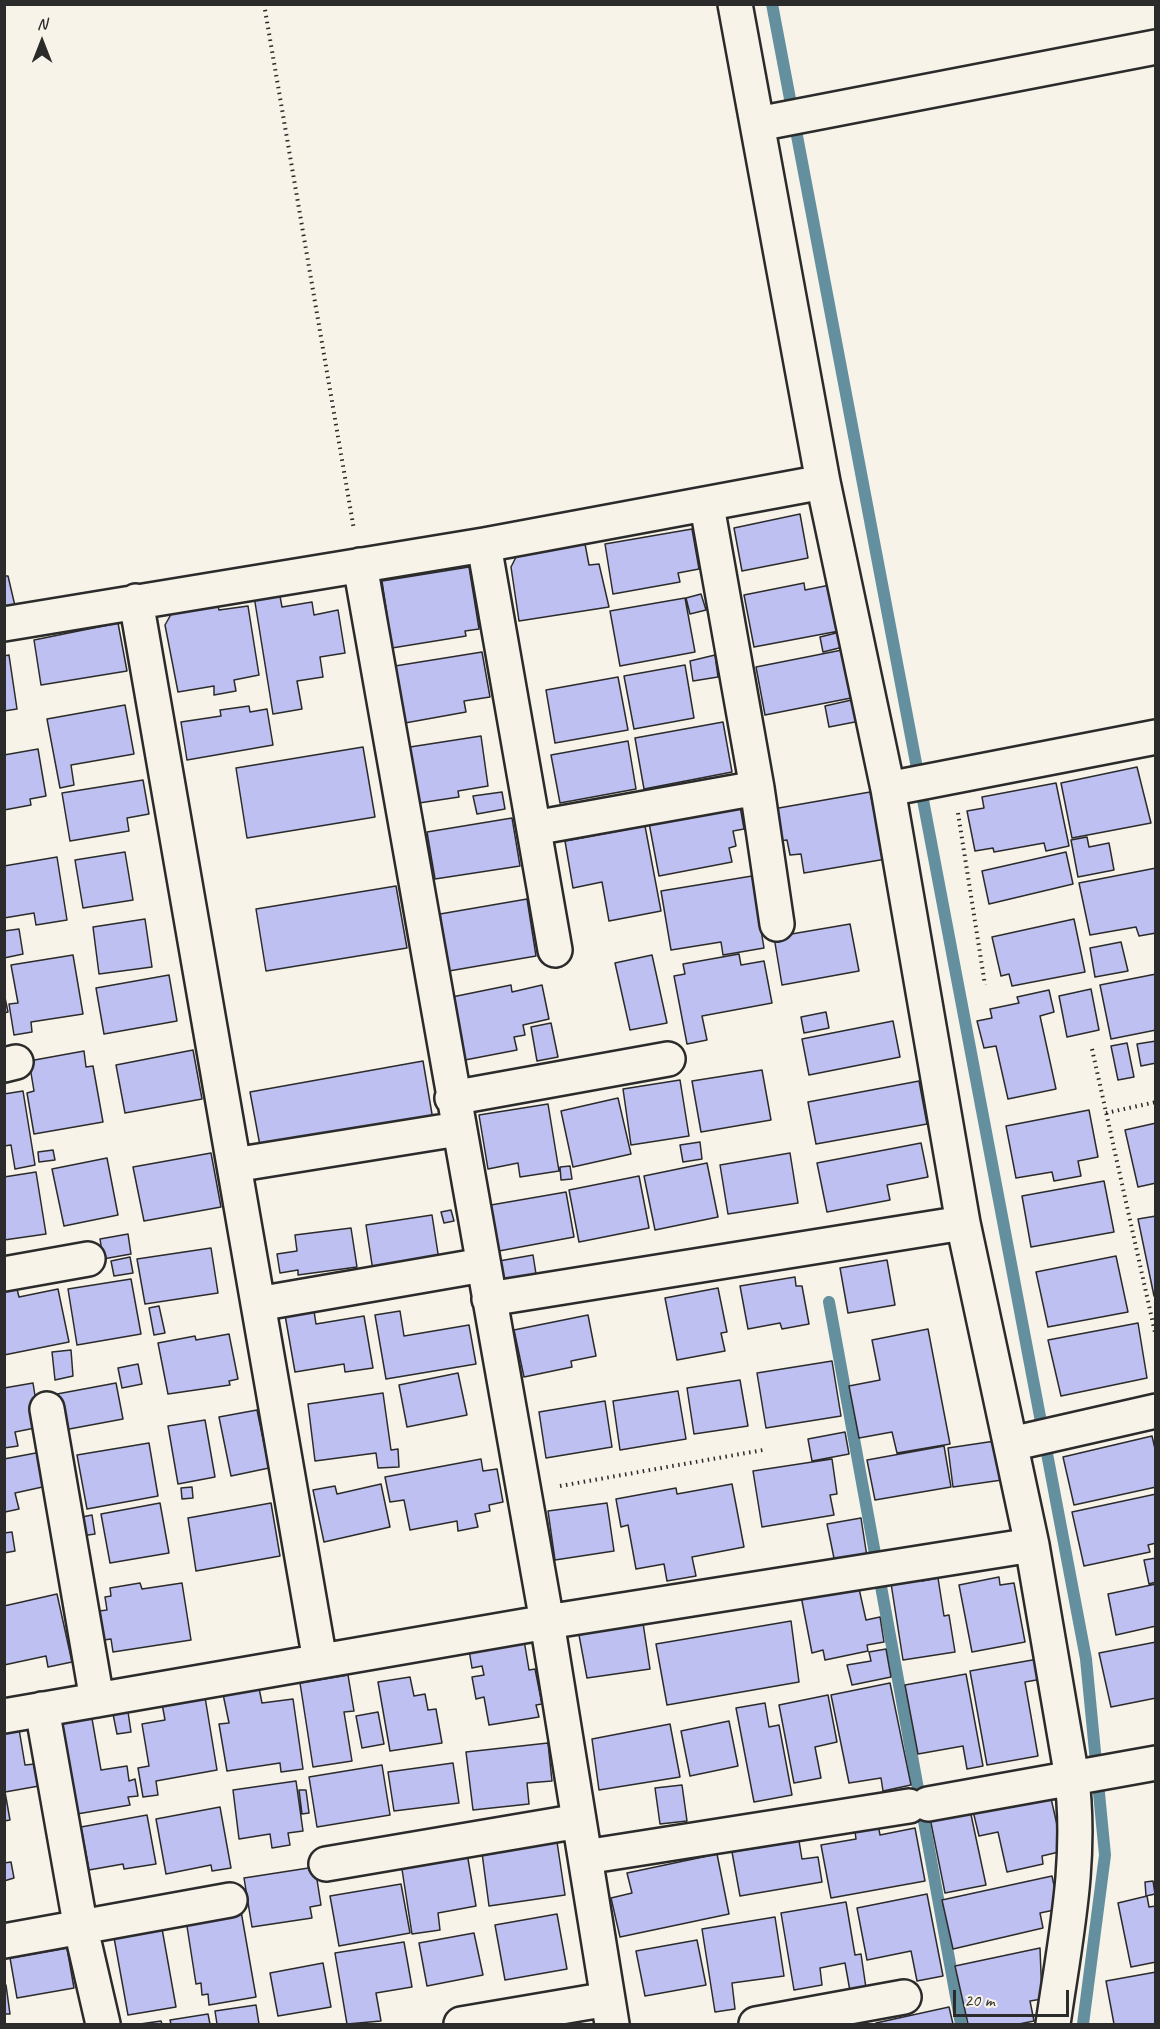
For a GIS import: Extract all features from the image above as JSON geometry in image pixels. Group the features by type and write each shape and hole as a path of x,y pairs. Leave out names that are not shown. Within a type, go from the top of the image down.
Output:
{"street":[{"path":"735,4 769,122 823,483 920,782 963,1223 1021,1442 1032,1545 1090,1776 1076,1809 1075,1871 1053,2025"},
{"path":"769,122 1155,47"},
{"path":"4,624 484,545 823,483"},
{"path":"707,506 757,788 777,924"},
{"path":"484,545 555,950"},
{"path":"360,566 455,1113 547,1622 610,2012 461,2025"},
{"path":"136,602 320,1661"},
{"path":"920,782 1155,737"},
{"path":"534,828 757,788"},
{"path":"234,1165 455,1113 668,1059"},
{"path":"489,1299 963,1223"},
{"path":"4,1274 88,1259"},
{"path":"258,1304 483,1265"},
{"path":"47,1409 98,1700"},
{"path":"1021,1442 1155,1411"},
{"path":"4,1716 547,1622 1032,1545"},
{"path":"42,1709 81,1929 103,2025"},
{"path":"585,1857 919,1805 1155,1763"},
{"path":"326,1864 579,1821"},
{"path":"4,1941 81,1929 230,1900"},
{"path":"756,2025 904,1997"}],"path":[{"path":"264,4 360,566"},
{"path":"920,782 985,985"},
{"path":"1092,1049 1155,1337"},
{"path":"1106,1113 1155,1102"},
{"path":"524,1492 763,1450"}],"building":[{"path":"800,514 808,558 742,571 734,528"},
{"path":"692,529 699,569 678,573 680,582 613,594 605,544"},
{"path":"585,544 589,565 599,564 609,607 519,621 511,567 517,555"},
{"path":"469,567 479,629 465,631 466,636 392,648 382,581"},
{"path":"4,576 8,576 15,606 4,608"},
{"path":"804,583 805,590 830,585 839,631 754,647 744,595"},
{"path":"279,591 282,607 312,602 314,615 338,610 345,653 320,657 323,677 297,681 302,709 273,714 254,596"},
{"path":"701,594 706,610 690,614 686,598"},
{"path":"685,598 695,652 620,666 610,611"},
{"path":"217,602 219,610 248,606 259,675 234,680 236,691 214,695 214,686 178,692 165,625 174,609"},
{"path":"118,623 127,671 41,685 34,640"},
{"path":"840,632 843,647 823,652 820,637"},
{"path":"842,650 851,698 765,715 756,667"},
{"path":"482,652 490,697 464,701 466,712 405,723 395,666"},
{"path":"9,655 17,709 4,711 4,656"},
{"path":"715,655 718,677 693,681 690,661"},
{"path":"685,665 694,718 634,729 624,676"},
{"path":"618,677 628,730 555,743 546,690"},
{"path":"856,699 860,721 829,727 825,706"},
{"path":"125,705 134,754 71,765 74,785 60,788 47,719"},
{"path":"249,706 250,712 267,709 273,745 187,760 181,722 221,716 220,710"},
{"path":"723,722 732,772 644,789 635,738"},
{"path":"481,736 488,786 458,791 459,797 419,803 410,747"},
{"path":"628,741 636,789 560,803 551,755"},
{"path":"363,747 375,817 247,838 236,768"},
{"path":"38,749 46,796 30,799 31,805 4,810 4,755"},
{"path":"1137,767 1151,823 1072,838 1061,783"},
{"path":"143,780 149,814 127,818 129,831 70,841 62,793"},
{"path":"1056,783 1069,846 1046,851 1044,843 994,852 993,848 975,851 967,811 984,808 982,797"},
{"path":"502,792 505,809 477,814 473,796"},
{"path":"870,792 875,816 878,816 886,859 804,873 801,854 790,855 787,840 779,841 773,809"},
{"path":"740,806 744,829 733,831 736,846 729,848 732,862 659,876 649,823"},
{"path":"512,818 520,866 435,879 427,832"},
{"path":"645,826 661,911 609,921 602,882 573,888 565,841"},
{"path":"1087,837 1089,847 1109,843 1114,870 1078,877 1071,840"},
{"path":"125,852 133,900 83,908 75,860"},
{"path":"1066,852 1073,884 989,904 982,871"},
{"path":"57,857 67,920 36,925 34,913 4,918 4,866"},
{"path":"1156,868 1156,933 1139,936 1136,927 1090,935 1079,883"},
{"path":"752,876 764,948 723,955 721,942 671,950 661,891"},
{"path":"396,886 407,948 266,971 256,909"},
{"path":"527,899 536,956 449,971 440,914"},
{"path":"145,919 152,967 99,974 93,927"},
{"path":"1074,919 1085,972 1012,986 1009,974 1001,976 992,937"},
{"path":"850,924 859,971 782,985 774,937"},
{"path":"19,929 23,954 4,958 4,931"},
{"path":"1121,942 1128,971 1095,977 1090,948"},
{"path":"739,954 741,965 764,961 772,1003 702,1016 707,1040 687,1044 674,976 685,974 683,964"},
{"path":"73,955 83,1014 31,1022 32,1032 14,1035 9,1004 18,1003 11,965"},
{"path":"652,955 667,1023 630,1030 615,963"},
{"path":"1156,974 1156,1030 1111,1039 1100,985"},
{"path":"169,975 177,1021 104,1034 96,988"},
{"path":"511,985 512,992 542,985 549,1019 523,1025 525,1035 514,1037 517,1050 465,1060 452,997"},
{"path":"1091,989 1099,1030 1067,1037 1059,996"},
{"path":"1049,990 1054,1012 1040,1016 1056,1089 1008,1099 996,1046 984,1048 977,1021 992,1018 990,1009 1019,1003 1017,997"},
{"path":"4,993 8,1012 4,1013"},
{"path":"826,1012 829,1028 804,1033 801,1017"},
{"path":"893,1021 900,1057 809,1075 802,1039"},
{"path":"551,1023 558,1057 537,1061 531,1027"},
{"path":"1156,1041 1156,1063 1141,1066 1137,1044"},
{"path":"1127,1043 1134,1077 1118,1080 1111,1046"},
{"path":"193,1050 202,1099 125,1113 116,1065"},
{"path":"84,1051 86,1067 93,1066 103,1122 34,1134 27,1093 34,1091 29,1061"},
{"path":"423,1061 433,1120 261,1151 250,1092"},
{"path":"762,1070 771,1120 701,1132 692,1081"},
{"path":"680,1080 689,1136 631,1145 623,1089"},
{"path":"919,1081 927,1124 816,1144 808,1102"},
{"path":"23,1091 35,1165 15,1169 11,1145 4,1146 4,1094"},
{"path":"618,1098 631,1154 573,1167 561,1111"},
{"path":"548,1104 559,1171 520,1177 518,1163 488,1169 479,1115"},
{"path":"1089,1110 1098,1157 1078,1161 1081,1176 1054,1181 1052,1172 1016,1178 1006,1126"},
{"path":"1156,1123 1156,1183 1138,1187 1125,1130"},
{"path":"700,1142 702,1159 683,1162 680,1145"},
{"path":"921,1143 928,1177 887,1185 890,1200 827,1212 817,1163"},
{"path":"53,1150 55,1160 39,1162 38,1152"},
{"path":"211,1153 221,1207 144,1221 133,1167"},
{"path":"790,1153 798,1203 728,1214 720,1165"},
{"path":"107,1158 118,1215 64,1226 52,1169"},
{"path":"707,1163 718,1217 655,1230 644,1176"},
{"path":"570,1166 572,1179 561,1180 560,1167"},
{"path":"36,1172 46,1234 4,1240 4,1177"},
{"path":"639,1176 649,1228 579,1242 569,1190"},
{"path":"1104,1181 1114,1232 1031,1247 1022,1196"},
{"path":"566,1192 574,1237 499,1251 491,1205"},
{"path":"451,1210 454,1221 444,1223 441,1212"},
{"path":"432,1215 439,1260 373,1271 366,1225"},
{"path":"1156,1216 1156,1296 1154,1296 1138,1219"},
{"path":"351,1228 357,1267 298,1275 298,1270 280,1273 277,1254 297,1251 295,1235"},
{"path":"128,1234 131,1254 103,1259 100,1239"},
{"path":"211,1248 218,1293 145,1304 137,1259"},
{"path":"533,1255 536,1274 502,1280 499,1261"},
{"path":"1116,1256 1128,1312 1048,1327 1036,1272"},
{"path":"130,1257 133,1273 114,1276 111,1261"},
{"path":"887,1260 895,1305 848,1313 840,1268"},
{"path":"795,1277 796,1286 802,1286 809,1324 782,1329 780,1323 748,1329 740,1286"},
{"path":"131,1279 141,1334 77,1345 68,1289"},
{"path":"718,1288 727,1332 721,1333 725,1351 677,1360 665,1298"},
{"path":"17,1289 19,1297 58,1289 69,1342 4,1355 4,1291"},
{"path":"159,1306 165,1333 154,1335 149,1308"},
{"path":"314,1311 316,1324 364,1316 373,1368 345,1372 344,1364 295,1372 285,1315"},
{"path":"400,1311 404,1336 469,1325 476,1364 386,1379 375,1315"},
{"path":"588,1315 596,1356 571,1361 572,1367 524,1377 514,1330"},
{"path":"1138,1323 1147,1378 1061,1396 1048,1340"},
{"path":"928,1329 950,1444 897,1453 892,1432 859,1438 849,1386 880,1380 872,1340"},
{"path":"229,1334 238,1379 229,1381 230,1385 168,1394 158,1343 195,1336 196,1340"},
{"path":"71,1350 73,1376 55,1380 52,1352"},
{"path":"832,1361 841,1416 766,1428 757,1373"},
{"path":"138,1364 142,1384 122,1388 118,1368"},
{"path":"458,1373 467,1415 407,1427 399,1385"},
{"path":"740,1380 748,1426 694,1434 687,1388"},
{"path":"33,1383 40,1427 15,1432 18,1446 4,1448 4,1388"},
{"path":"116,1383 123,1419 64,1430 57,1394"},
{"path":"678,1391 686,1439 620,1450 613,1401"},
{"path":"383,1393 391,1450 398,1449 399,1467 378,1468 376,1453 315,1461 308,1404"},
{"path":"605,1401 612,1447 546,1458 539,1412"},
{"path":"257,1410 269,1468 231,1476 219,1417"},
{"path":"205,1420 215,1477 178,1484 168,1426"},
{"path":"845,1432 849,1454 812,1461 808,1439"},
{"path":"1152,1436 1156,1453 1156,1487 1074,1505 1063,1457"},
{"path":"995,1441 1002,1480 953,1487 948,1448"},
{"path":"149,1443 158,1496 87,1509 77,1455"},
{"path":"944,1446 951,1487 875,1500 867,1460"},
{"path":"41,1452 47,1486 15,1493 19,1509 5,1512 4,1517 4,1459"},
{"path":"481,1459 483,1471 497,1469 503,1502 489,1505 490,1511 475,1514 478,1527 458,1531 457,1521 410,1530 404,1500 390,1502 385,1477"},
{"path":"832,1459 837,1494 830,1495 834,1515 762,1527 753,1471"},
{"path":"381,1484 390,1527 324,1542 313,1490 335,1486 337,1494"},
{"path":"732,1484 744,1547 692,1557 696,1576 667,1581 664,1564 636,1569 628,1525 621,1527 616,1499 676,1488 677,1494"},
{"path":"192,1487 193,1498 182,1499 181,1488"},
{"path":"1156,1494 1156,1543 1148,1545 1150,1552 1084,1566 1072,1512"},
{"path":"160,1503 169,1553 110,1563 101,1514"},
{"path":"271,1503 280,1556 196,1571 188,1518"},
{"path":"607,1503 614,1551 555,1560 548,1511"},
{"path":"92,1515 95,1534 81,1536 77,1518"},
{"path":"861,1518 867,1557 835,1563 827,1524"},
{"path":"12,1532 15,1551 4,1553 4,1533"},
{"path":"1156,1558 1156,1582 1149,1584 1144,1560"},
{"path":"921,1572 922,1581 938,1578 944,1616 949,1615 955,1652 903,1660 890,1577"},
{"path":"999,1577 1000,1585 1014,1583 1025,1642 972,1652 959,1585"},
{"path":"140,1583 142,1589 182,1583 191,1640 113,1652 111,1639 104,1640 99,1611 107,1610 105,1597 111,1596 110,1588"},
{"path":"858,1584 866,1620 880,1617 884,1642 867,1645 868,1651 825,1660 823,1650 812,1653 801,1596"},
{"path":"1156,1584 1156,1626 1116,1635 1108,1594"},
{"path":"57,1594 72,1662 48,1667 46,1656 4,1665 4,1606"},
{"path":"791,1621 799,1682 667,1705 656,1644"},
{"path":"643,1623 650,1669 587,1678 579,1635"},
{"path":"524,1640 529,1670 535,1669 542,1704 536,1705 539,1717 489,1725 484,1697 476,1699 472,1677 484,1675 482,1666 472,1668 469,1650"},
{"path":"1156,1642 1156,1698 1111,1707 1099,1653"},
{"path":"886,1649 891,1677 852,1685 847,1665 871,1661 869,1652"},
{"path":"1038,1659 1042,1679 1025,1682 1038,1756 987,1765 970,1671"},
{"path":"966,1674 983,1766 967,1769 963,1746 918,1754 905,1685"},
{"path":"348,1675 354,1711 344,1712 352,1761 313,1767 300,1683"},
{"path":"410,1677 414,1696 425,1694 428,1710 436,1709 442,1743 390,1751 378,1682"},
{"path":"890,1683 911,1785 883,1791 881,1778 849,1783 831,1695"},
{"path":"259,1688 262,1703 293,1699 303,1769 281,1772 280,1763 227,1771 219,1724 229,1723 223,1694"},
{"path":"204,1691 217,1770 156,1781 158,1795 143,1797 138,1768 149,1766 142,1724 165,1720 161,1698"},
{"path":"828,1695 837,1742 815,1747 821,1778 794,1783 779,1705"},
{"path":"765,1703 769,1727 779,1725 792,1795 754,1802 736,1708"},
{"path":"128,1712 131,1732 117,1734 113,1714"},
{"path":"378,1712 384,1744 362,1748 356,1716"},
{"path":"91,1713 101,1770 127,1766 129,1781 135,1779 138,1796 128,1797 130,1805 77,1814 60,1718"},
{"path":"729,1721 738,1766 690,1776 681,1731"},
{"path":"670,1724 680,1777 599,1790 592,1739"},
{"path":"19,1729 25,1765 35,1764 39,1786 5,1792 10,1820 4,1821 4,1732"},
{"path":"548,1743 552,1781 527,1783 529,1804 473,1810 466,1752"},
{"path":"453,1763 459,1803 394,1811 388,1772"},
{"path":"382,1765 390,1815 317,1827 309,1777"},
{"path":"296,1781 303,1831 288,1833 290,1845 272,1848 270,1834 239,1839 233,1790"},
{"path":"682,1785 687,1821 660,1824 655,1788"},
{"path":"299,1790 306,1790 309,1813 302,1814"},
{"path":"1050,1794 1063,1851 1042,1856 1043,1864 1007,1872 998,1832 979,1836 973,1811"},
{"path":"220,1807 231,1868 212,1871 211,1865 166,1874 156,1819"},
{"path":"970,1810 986,1885 945,1893 930,1818"},
{"path":"147,1815 156,1864 124,1869 123,1864 89,1870 81,1827"},
{"path":"877,1819 880,1835 915,1828 925,1881 831,1898 821,1845 856,1839 854,1824"},
{"path":"799,1841 802,1859 818,1857 822,1882 740,1896 732,1852"},
{"path":"557,1842 565,1895 489,1906 482,1853"},
{"path":"467,1853 476,1906 438,1913 440,1930 412,1934 401,1863"},
{"path":"717,1854 729,1914 620,1937 611,1898 632,1893 627,1873"},
{"path":"11,1862 14,1878 4,1881 4,1863"},
{"path":"315,1867 321,1905 310,1907 312,1918 252,1927 244,1878"},
{"path":"1052,1876 1059,1909 1040,1913 1043,1928 953,1949 942,1900"},
{"path":"1153,1881 1155,1894 1146,1896 1145,1882"},
{"path":"401,1884 410,1933 339,1946 330,1896"},
{"path":"927,1894 943,1976 917,1981 911,1951 867,1960 857,1908"},
{"path":"1147,1896 1149,1907 1156,1906 1156,1962 1131,1967 1118,1903"},
{"path":"846,1902 855,1955 861,1954 866,1988 850,1991 845,1963 820,1968 822,1985 794,1990 781,1913"},
{"path":"241,1911 256,1997 209,2005 208,1994 202,1995 201,1983 196,1984 186,1920"},
{"path":"557,1914 567,1969 505,1980 495,1925"},
{"path":"775,1917 784,1976 732,1983 735,2009 715,2012 702,1929"},
{"path":"161,1923 176,2007 128,2015 113,1932"},
{"path":"474,1933 483,1975 427,1986 419,1943"},
{"path":"697,1940 706,1985 645,1996 636,1951"},
{"path":"404,1942 412,1987 376,1993 381,2021 347,2024 335,1953"},
{"path":"67,1948 74,1988 17,1998 10,1958"},
{"path":"1040,1948 1042,1999 1030,2001 1034,2021 1019,2024 968,2024 955,1966"},
{"path":"323,1963 331,2007 278,2016 270,1973"},
{"path":"1156,1972 1156,2024 1114,2024 1106,1981"},
{"path":"6,1985 10,2014 4,2014 4,1986"},
{"path":"256,2005 259,2024 217,2024 215,2011"},
{"path":"949,2007 953,2024 876,2024 876,2023"},
{"path":"208,2014 210,2024 171,2024 170,2020"},
{"path":"161,2021 162,2024 140,2024"}],"waterway":[{"path":"772,4 1086,1659 1105,1855 1083,2024"},
{"path":"829,1302 961,2024"}]}
